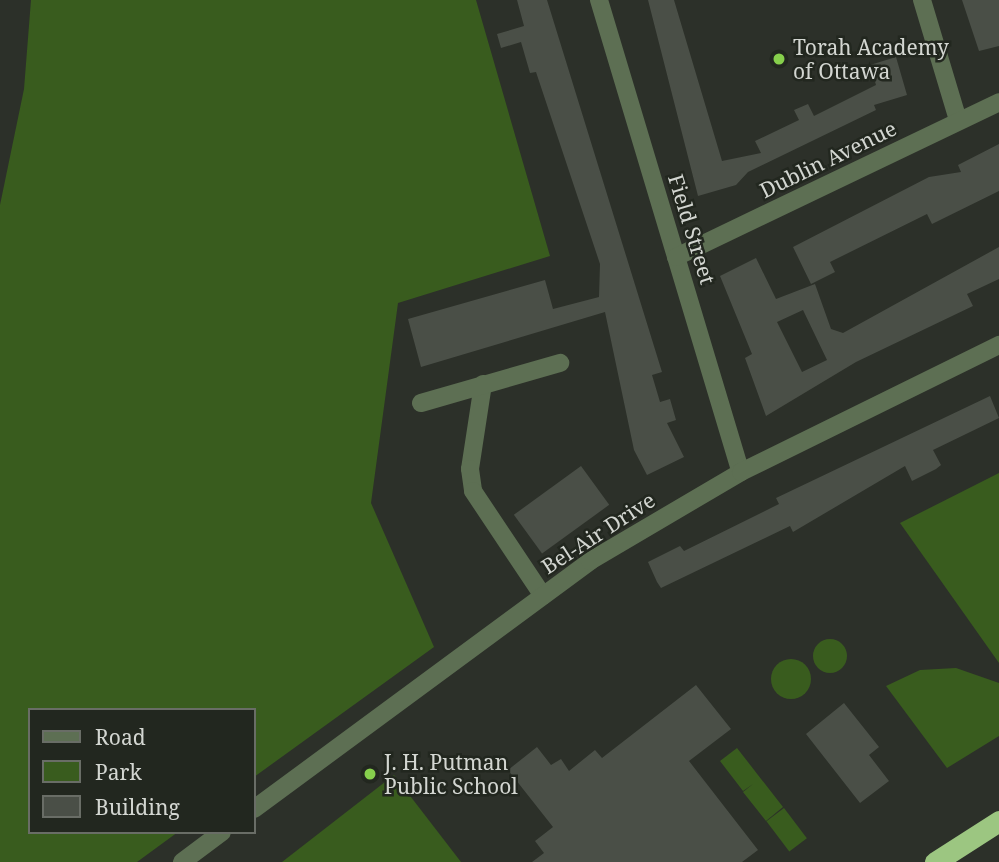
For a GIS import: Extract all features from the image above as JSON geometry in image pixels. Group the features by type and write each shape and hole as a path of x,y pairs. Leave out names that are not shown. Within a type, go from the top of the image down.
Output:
{"highway":[{"path":"953,850 999,811"},
{"path":"935,862 999,821"}],"street":[{"name":"Field Street","path":"599,0 741,472"},
{"path":"922,0 958,120"},
{"name":"Dublin Avenue","path":"676,257 999,102"},
{"name":"Bel-Air Drive","path":"256,808 543,596 741,472 999,345"},
{"path":"421,403 560,363"},
{"path":"483,384 470,469 473,491 543,596"},
{"path":"181,862 219,834"}],"green space":[{"path":"31,0 476,0 550,256 398,303 371,503 434,647 256,776 256,708 28,708 28,834 175,834 137,862 0,862 0,205 24,89"},
{"path":"999,473 999,663 900,523"},
{"path":"830,639 842,644 847,656 842,668 830,673 818,668 813,656 818,644"},
{"path":"791,659 799,660 805,665 810,671 810,687 805,693 799,698 791,699 783,698 777,693 772,687 771,679 772,671 777,665 783,660"},
{"path":"956,668 999,683 999,736 947,768 886,686 920,670"},
{"path":"737,748 783,807 766,821 743,792 753,784 743,791 720,761"},
{"path":"394,775 461,862 282,862"},
{"path":"784,808 807,838 789,852 766,821"}],"building":[{"path":"517,0 547,0 662,372 652,375 660,402 670,399 676,420 667,423 684,457 647,475 634,450 605,312 421,367 408,319 545,280 553,309 599,297 600,264 536,72 530,73 521,42 501,48 497,34 524,26"},
{"path":"648,0 674,0 722,161 761,153 755,141 799,120 794,110 808,104 814,116 876,85 870,65 896,57 907,95 874,105 876,110 748,172 736,185 698,196"},
{"path":"962,0 999,0 999,46 979,51"},
{"path":"999,144 999,191 932,224 927,214 830,262 835,272 811,284 793,247 929,177 961,172 958,165"},
{"path":"999,247 999,279 967,294 973,306 856,362 766,416 745,358 752,354 720,276 756,258 776,299 815,284 831,329 843,333","holes":["803,310 827,360 802,372 777,322"]},
{"path":"990,396 999,418 933,450 941,465 936,469 912,481 905,466 793,532 790,526 661,588 657,582 648,562 680,546 684,551 779,504 776,498"},
{"path":"581,466 609,505 542,554 514,515"},
{"path":"696,685 731,729 689,761 758,850 742,862 532,862 544,853 535,841 553,827 508,770 537,747 551,765 561,759 569,771 595,750 602,758"},
{"path":"844,703 879,747 869,755 889,781 860,803 806,734"}],"place":[{"name":"Torah Academy of Ottawa","path":"779,59"},
{"name":"J. H. Putman Public School","path":"370,774"}]}
